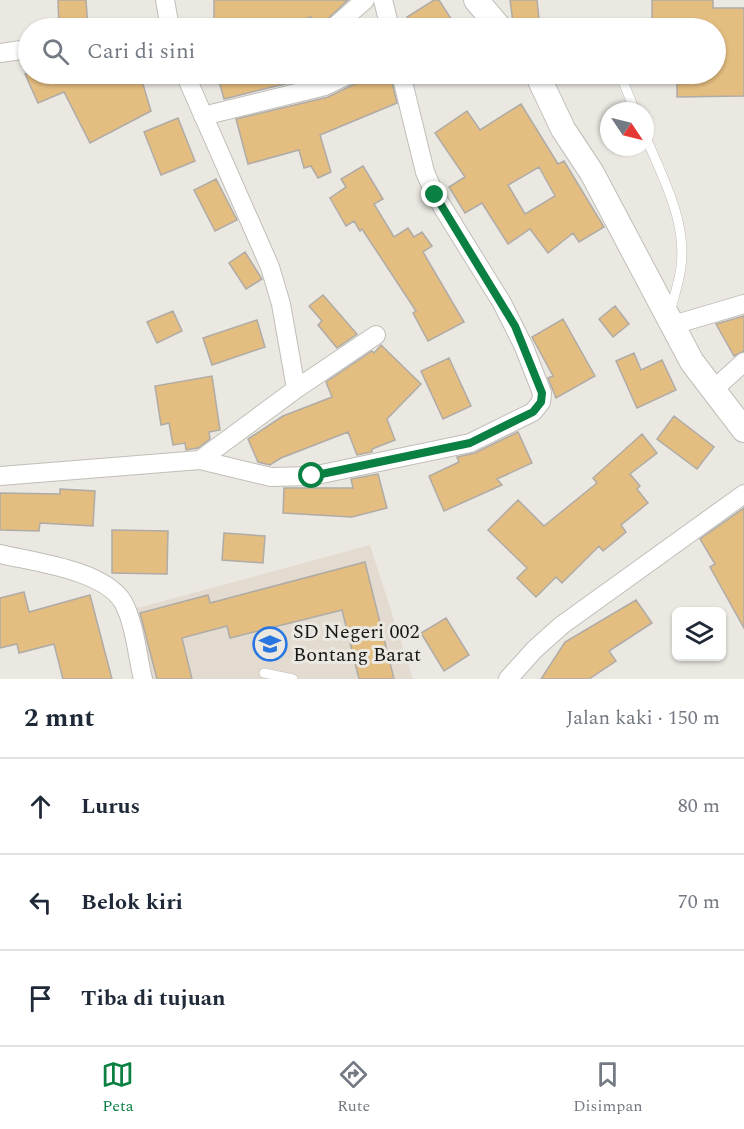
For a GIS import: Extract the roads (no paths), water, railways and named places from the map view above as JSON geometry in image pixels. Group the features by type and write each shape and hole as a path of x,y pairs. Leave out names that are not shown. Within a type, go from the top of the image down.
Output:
{"street":[{"path":"165,0 168,18"},
{"path":"345,18 366,0"},
{"path":"383,0 388,18"},
{"path":"476,0 491,18"},
{"path":"0,53 18,50"},
{"path":"189,84 270,267 280,304 296,389"},
{"path":"203,116 329,84"},
{"path":"0,476 200,460 272,477 312,476 470,443 533,412 540,406 542,393 515,326 435,195 425,172 403,84"},
{"path":"542,84 563,129 592,173 692,362 744,430"},
{"path":"671,321 744,304"},
{"path":"200,460 296,389 375,335"},
{"path":"713,390 744,362"},
{"path":"508,679 535,649 580,612 744,494"},
{"path":"0,554 80,573 113,590 127,612 143,679"}],"lane":[{"path":"624,84 631,102"},
{"path":"653,156 678,217 681,235 681,266 671,321"},
{"path":"264,673 293,679"}],"place":[{"name":"SD Negeri 002 Bontang Barat","path":"270,644"}]}
